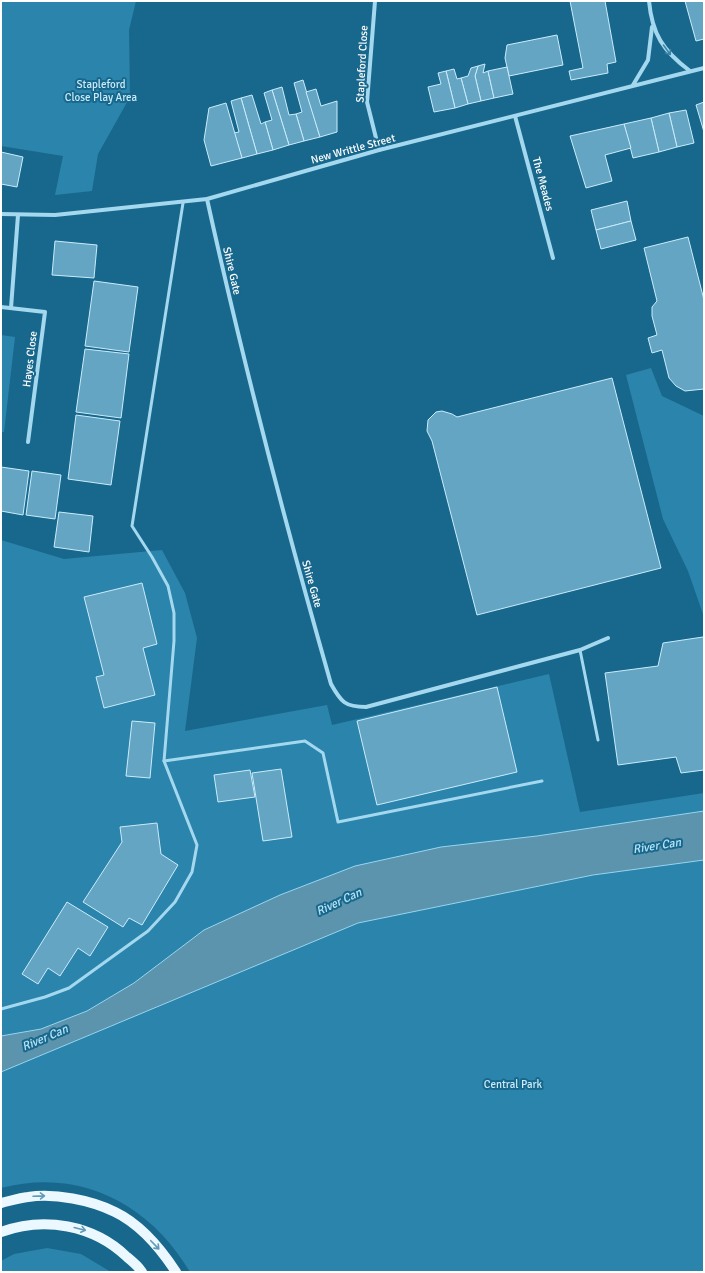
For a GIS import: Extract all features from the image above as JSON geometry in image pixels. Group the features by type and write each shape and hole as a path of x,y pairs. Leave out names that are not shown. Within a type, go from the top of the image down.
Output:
{"main road":[{"path":"1,1203 29,1197 57,1196 82,1200 115,1212 140,1230 166,1256 176,1272"},
{"path":"1,1232 16,1226 51,1223 85,1230 116,1246 142,1272"}],"street":[{"name":"Stapleford Close","path":"375,1 367,102 380,150"},
{"path":"633,85 648,60 652,27 648,1"},
{"path":"652,27 673,58 690,71"},
{"name":"New Writtle Street","path":"1,214 55,215 183,203 207,199 380,150 704,68"},
{"name":"The Meades","path":"515,116 553,258"},
{"name":"Shire Gate","path":"207,199 254,403 287,531 331,684 340,699 352,707 366,707 580,650 608,638"},
{"path":"11,308 18,215"},
{"name":"Hayes Close","path":"1,307 45,312 28,442"}],"lane":[{"path":"1,1009 45,997 69,988 148,931 175,902 192,872 197,845 164,761 174,640 174,613 168,586 152,557 132,526 183,203"},
{"path":"580,650 598,740"},
{"path":"164,761 305,742 323,753 338,822 542,781"}],"green space":[{"name":"Stapleford Close Play Area","path":"1,1 136,1 129,30 130,97 98,154 92,191 55,195 63,156 1,146"},
{"path":"1,335 15,337 4,432 1,432"},
{"path":"651,368 662,396 704,416 704,617 688,571 663,519 626,375"},
{"path":"1,540 64,559 162,550 185,593 197,638 185,731 327,705 332,725 549,674 580,812 704,793 704,811 537,836 441,847 134,983 87,1011 41,1029 1,1036"},
{"name":"Central Park","path":"704,860 704,1272 190,1272 174,1248 155,1227 133,1210 110,1197 85,1187 58,1183 30,1183 1,1188 1,1072 358,923 593,875"},
{"path":"47,1248 81,1254 111,1272 1,1272 1,1261 14,1254"}],"water":[{"name":"River Can","path":"704,811 704,860 593,875 358,923 1,1072 1,1036 41,1029 87,1011 134,983 204,930 280,895 355,866 441,847 537,836"}],"building":[{"path":"570,1 605,1 616,62 607,64 608,73 571,80 569,71 583,68"},
{"path":"685,1 704,1 704,39 696,41"},
{"path":"557,35 563,65 509,76 505,58 507,45"},
{"path":"485,64 483,73 488,71 494,98 481,101 475,76 478,66"},
{"path":"478,66 475,76 481,101 468,104 461,78 468,76 471,68"},
{"path":"507,67 513,94 494,98 488,71"},
{"path":"454,69 457,79 461,78 468,104 455,108 446,71"},
{"path":"446,71 455,108 434,112 428,87 441,84 438,73"},
{"path":"303,80 320,137 304,141 296,114 302,112 294,83"},
{"path":"282,87 289,115 296,114 304,141 289,145 272,90"},
{"path":"316,89 321,106 337,101 337,132 320,137 306,92"},
{"path":"272,90 289,145 273,150 265,122 272,120 264,93"},
{"path":"252,95 261,124 265,122 273,150 257,154 241,98"},
{"path":"241,98 257,154 242,158 234,133 239,132 231,101"},
{"path":"704,102 704,132 696,105"},
{"path":"226,103 242,158 211,166 204,140 209,108"},
{"path":"686,110 694,143 677,147 669,113"},
{"path":"669,113 677,147 659,152 651,118"},
{"path":"651,118 659,152 633,158 624,124"},
{"path":"624,124 631,148 605,155 612,181 586,188 570,136"},
{"path":"1,152 23,157 17,187 1,184"},
{"path":"627,201 631,221 596,230 591,210"},
{"path":"631,221 636,240 601,249 596,230"},
{"path":"688,237 704,300 704,389 685,391 676,386 669,378 662,350 652,353 648,338 657,335 652,316 652,307 657,301 644,248"},
{"path":"55,241 97,245 94,278 52,275"},
{"path":"94,281 138,287 129,352 85,346"},
{"path":"85,349 129,354 121,418 76,412"},
{"path":"612,378 661,568 477,615 432,441 427,431 428,420 436,412 442,411 457,417"},
{"path":"76,415 120,421 111,485 68,479"},
{"path":"1,467 29,471 23,515 1,511"},
{"path":"32,471 61,475 55,519 26,515"},
{"path":"59,512 93,516 89,552 54,547"},
{"path":"142,583 157,644 143,648 155,695 104,708 96,677 104,675 84,597"},
{"path":"703,637 704,770 681,773 676,757 618,765 605,673 658,666 663,643"},
{"path":"497,687 517,772 377,805 357,721"},
{"path":"132,721 155,723 150,778 126,776"},
{"path":"281,769 292,837 263,841 252,773"},
{"path":"250,770 255,797 218,802 214,775"},
{"path":"157,823 161,854 178,865 142,925 129,918 123,927 83,902 122,842 120,827"},
{"path":"67,902 108,927 90,956 78,948 60,976 48,968 38,984 22,974"}]}
